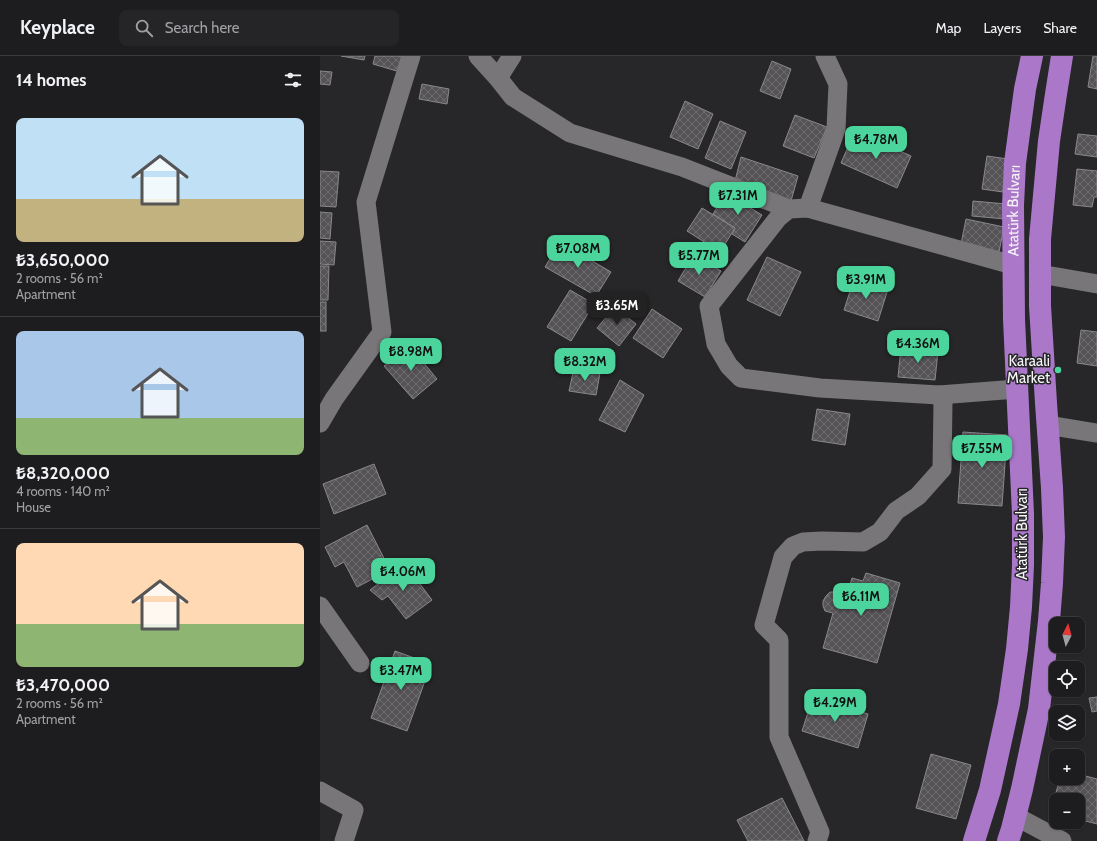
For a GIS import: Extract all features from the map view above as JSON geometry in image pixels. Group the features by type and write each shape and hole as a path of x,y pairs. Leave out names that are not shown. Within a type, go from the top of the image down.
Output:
{"highway":[{"name":"Atatürk Bulvarı","path":"974,841 990,790 1009,704 1017,642 1023,566 1023,514 1013,265 1013,205 1015,163 1025,89 1032,56"},
{"name":"Atatürk Bulvarı","path":"1008,841 1039,710 1052,583 1054,537 1040,306 1040,239 1050,133 1062,56"},
{"path":"1013,265 1040,274"}],"street":[{"path":"320,423 334,399 382,332 366,202 411,56"},
{"path":"478,56 513,97 570,133 682,168 799,209 1013,265"},
{"path":"498,78 512,56"},
{"path":"825,56 838,84 836,129 799,209 778,218 709,306 716,344 729,366 741,378 820,388 940,395 1017,389"},
{"path":"1040,274 1097,284"},
{"path":"817,841 820,832 779,737 778,640 764,625 783,557 793,546 804,542 863,542 880,532 896,510 918,496 942,469 943,403 940,395"},
{"path":"1047,425 1097,433"},
{"path":"320,606 360,663"},
{"path":"320,792 354,810 344,841"},
{"path":"1015,816 1062,841"}],"building":[{"path":"341,56 365,56 364,60"},
{"path":"375,56 404,56 400,72 373,64"},
{"path":"1093,56 1097,56 1097,89 1088,87"},
{"path":"772,61 791,69 780,99 760,91"},
{"path":"320,71 332,72 330,85 320,84"},
{"path":"422,84 449,89 447,104 419,99"},
{"path":"685,101 713,114 698,149 670,137"},
{"path":"795,115 827,127 814,158 783,146"},
{"path":"720,121 746,132 731,169 705,158"},
{"path":"855,131 911,156 897,188 841,163"},
{"path":"1078,134 1097,136 1097,157 1075,154"},
{"path":"987,156 1008,159 1003,192 982,189"},
{"path":"741,157 798,176 791,201 735,181"},
{"path":"1077,169 1097,171 1097,197 1094,197 1092,207 1073,205"},
{"path":"320,171 339,172 336,207 320,206"},
{"path":"726,193 762,215 745,242 732,234 735,228 713,214"},
{"path":"973,201 1006,204 1005,219 972,216"},
{"path":"702,208 735,228 720,252 687,231"},
{"path":"320,212 332,213 330,239 320,238"},
{"path":"966,219 1004,227 999,252 961,244"},
{"path":"320,241 336,242 334,265 320,264"},
{"path":"560,242 611,272 596,296 545,267"},
{"path":"694,254 721,271 705,297 678,281"},
{"path":"767,257 801,272 780,316 747,300"},
{"path":"320,266 329,266 328,300 320,300"},
{"path":"854,279 888,289 878,321 844,310"},
{"path":"570,290 594,304 571,341 547,327"},
{"path":"320,302 326,302 326,331 320,331"},
{"path":"615,307 636,324 619,346 597,328"},
{"path":"652,309 682,329 663,358 633,338"},
{"path":"1081,330 1097,332 1097,366 1077,363"},
{"path":"409,345 437,379 413,399 384,366"},
{"path":"901,347 938,351 935,380 898,377"},
{"path":"574,368 600,373 596,395 569,391"},
{"path":"620,380 644,395 625,432 599,420"},
{"path":"817,409 850,414 845,445 812,440"},
{"path":"963,432 1007,435 1002,506 958,503"},
{"path":"374,464 386,494 334,514 323,484"},
{"path":"367,525 390,570 357,587 344,562 335,567 325,547"},
{"path":"405,564 432,600 406,619 388,596 382,600 370,590"},
{"path":"866,573 900,583 877,663 823,648 833,613 825,611 823,601 830,592 848,592 852,578 863,581"},
{"path":"395,651 431,664 407,731 371,718"},
{"path":"813,697 868,714 858,748 802,731"},
{"path":"1097,697 1097,711 1092,712 1089,698"},
{"path":"931,754 971,765 956,819 916,808"},
{"path":"1085,776 1097,779 1097,824 1085,821 1085,793 1056,793 1058,785 1085,785"},
{"path":"782,798 804,841 748,841 737,820"}],"place":[{"name":"Karaali Market","path":"1058,370"}]}
